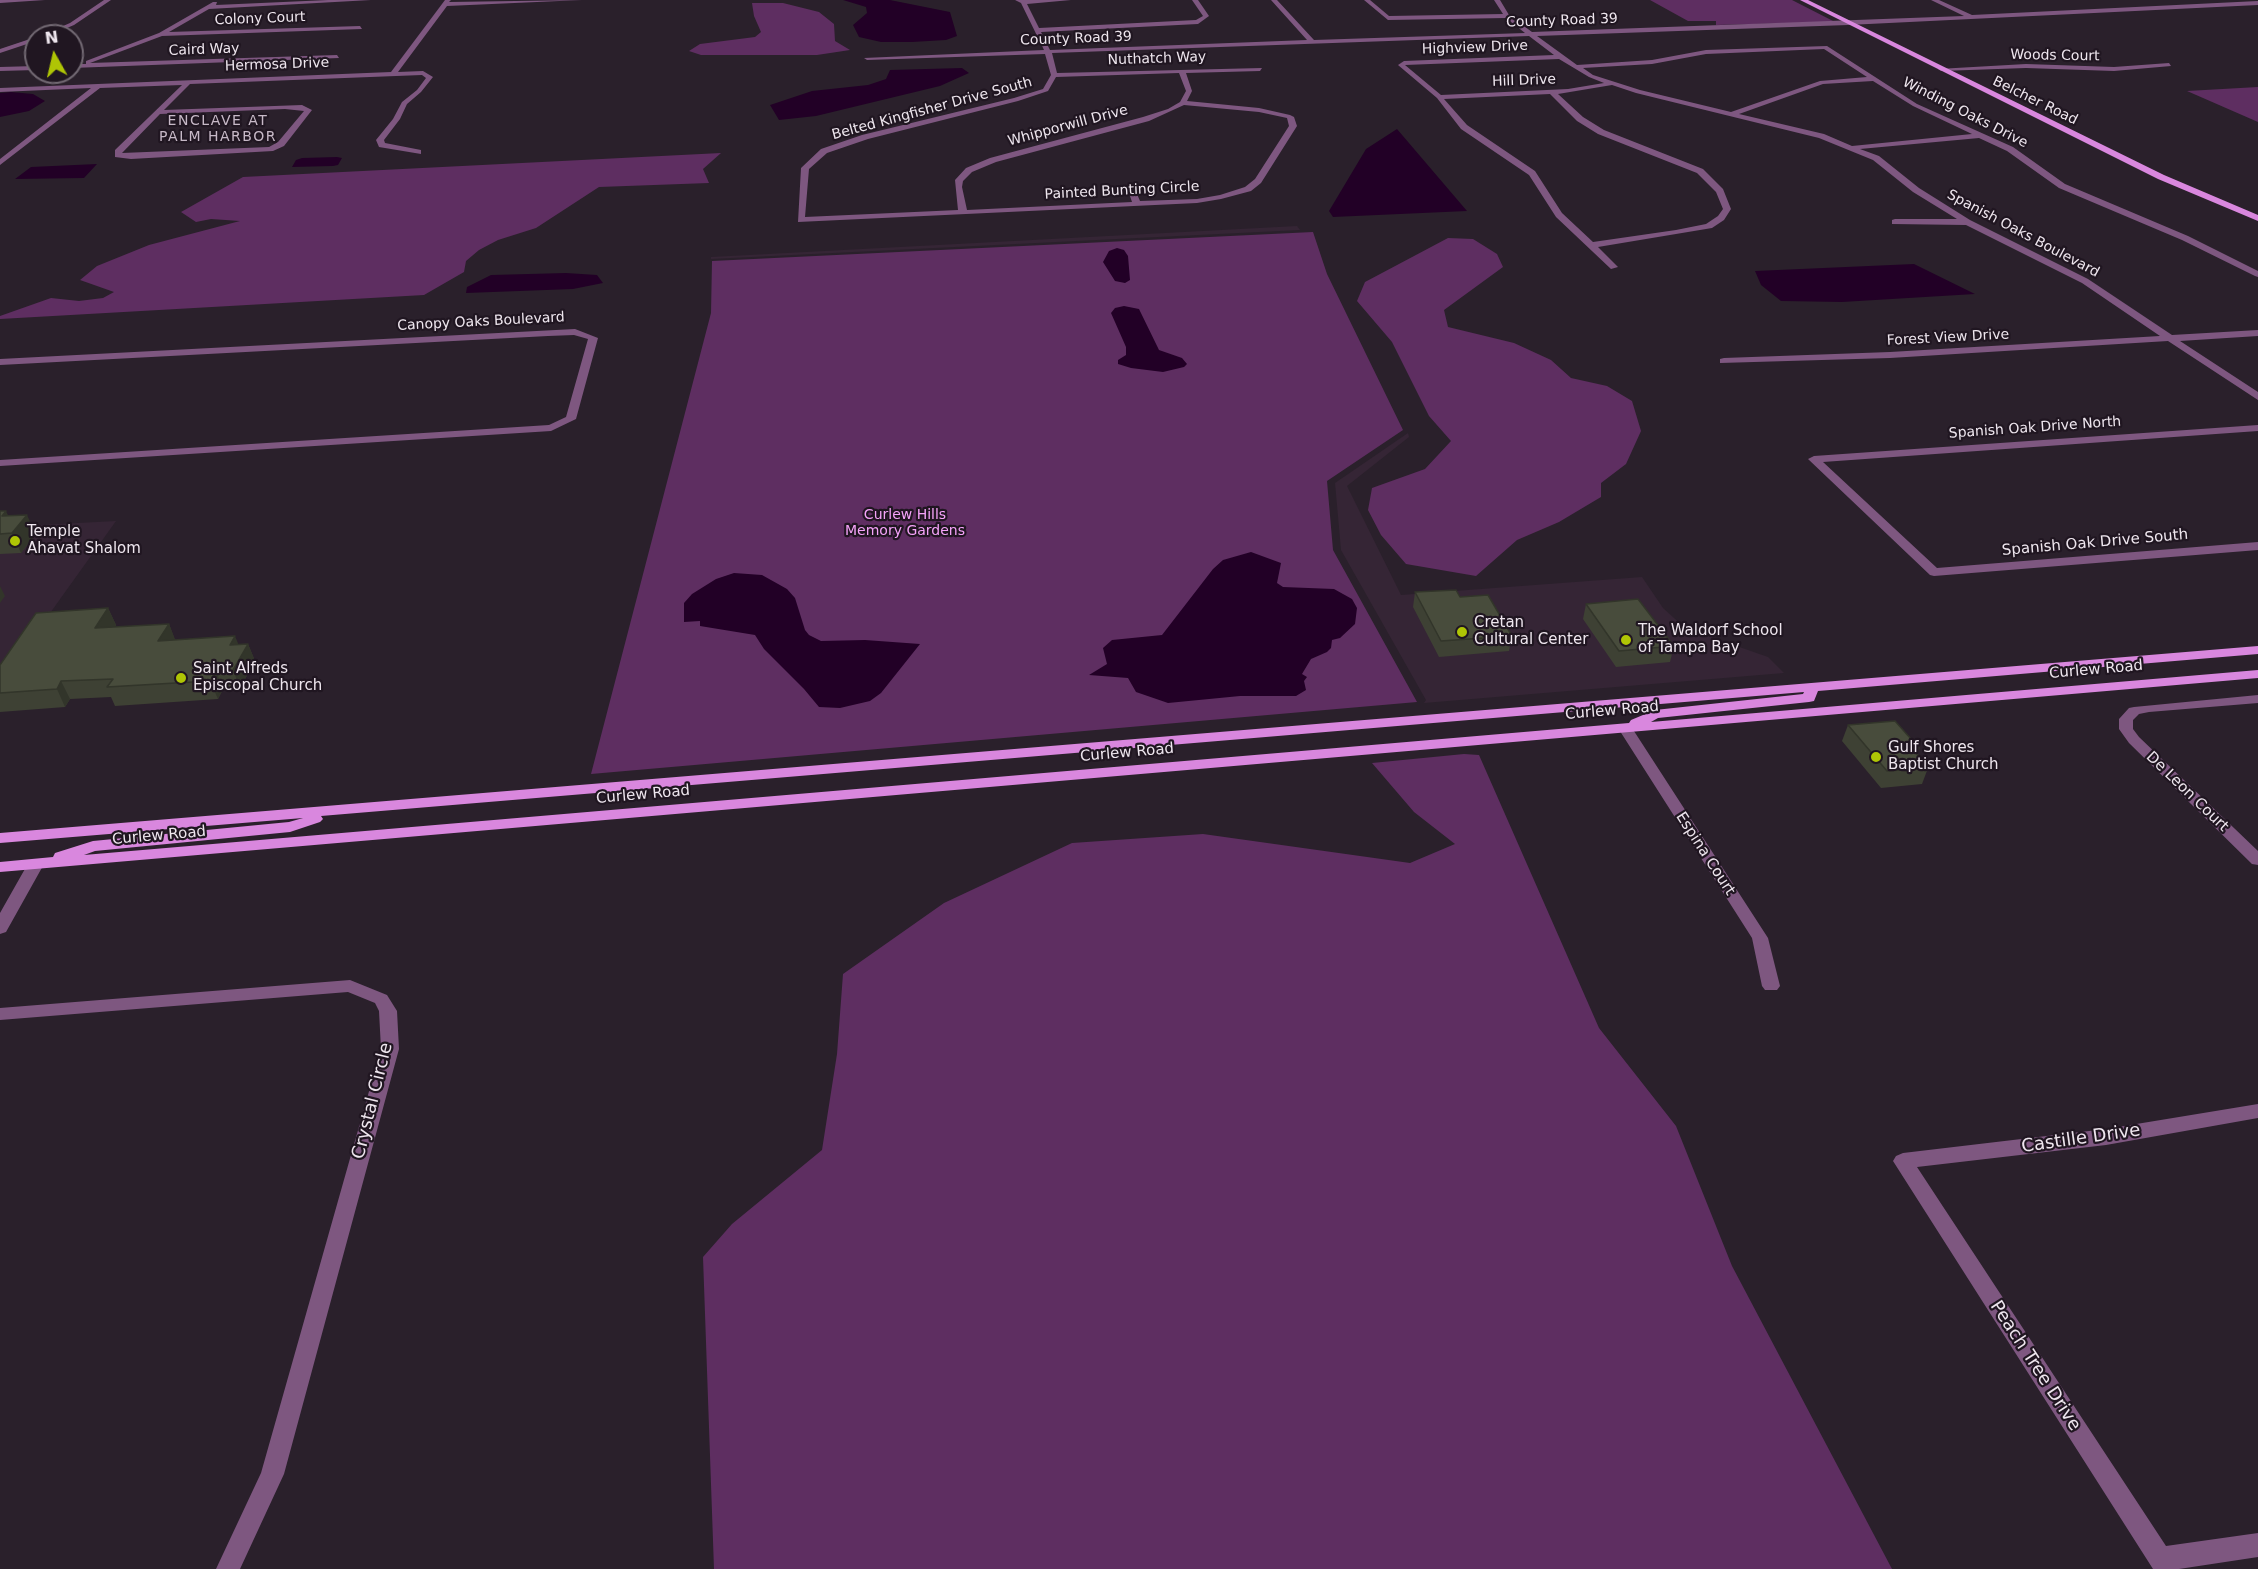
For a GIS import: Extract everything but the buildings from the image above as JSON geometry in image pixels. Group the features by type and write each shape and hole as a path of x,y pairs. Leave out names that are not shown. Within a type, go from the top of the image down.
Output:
{"main road":[{"name":"Belcher Road","path":"1803,0 2151,173 2258,218"},
{"name":"Belcher Road","path":"1819,0 2154,163"},
{"path":"2174,172 2258,208"},
{"name":"Curlew Road","path":"0,838 2258,650"},
{"name":"Curlew Road","path":"0,867 2258,674"},
{"path":"1625,728 1655,714 1809,698 1812,687"},
{"path":"36,864 93,846 290,827 338,811"}],"street":[{"path":"0,1 42,0"},
{"path":"72,24 108,0"},
{"path":"84,62 161,34 220,0"},
{"path":"207,7 368,0"},
{"path":"393,74 447,2 579,0"},
{"path":"1054,75 1048,52 1021,1 1068,0"},
{"path":"1037,30 1198,21 1206,16 1195,0"},
{"path":"1274,0 1311,42"},
{"path":"1367,0 1388,18 1507,16"},
{"name":"Spanish Oaks Boulevard","path":"1497,0 1507,16 1560,57 1609,84 1821,136 1855,147 1876,158 1916,190 1967,222 2085,280 2258,397"},
{"path":"1934,0 1972,17"},
{"name":"County Road 39","path":"867,58 1864,22 2258,3"},
{"name":"Colony Court","path":"161,34 360,28"},
{"path":"0,51 24,43"},
{"name":"Winding Oaks Drive","path":"1575,67 1652,62 1706,52 1825,47 1915,105 2010,149 2080,195 2185,238 2258,274"},
{"name":"Caird Way","path":"84,66 337,57"},
{"name":"Highview Drive","path":"1560,57 1404,63 1401,65 1439,97 1464,127 1532,173 1559,215 1614,267"},
{"name":"Woods Court","path":"1941,69 2114,69 2169,65"},
{"path":"0,69 24,68"},
{"name":"Nuthatch Way","path":"1054,75 1260,69"},
{"path":"1181,70 1189,86 1183,103"},
{"name":"Hermosa Drive","path":"0,90 423,73 430,77 419,91 404,103 380,141 382,145 418,152"},
{"name":"Belted Kingfisher Drive South","path":"801,220 805,168 824,151 865,137 1032,96 1046,90 1054,75"},
{"path":"1732,114 1822,82 1873,79"},
{"path":"161,112 285,107 302,107 308,110 281,144 270,149 141,156 118,155 119,150 161,112 170,99 190,81"},
{"name":"Hill Drive","path":"1439,97 1552,93 1585,90 1609,84"},
{"path":"0,163 100,85"},
{"path":"1552,93 1580,119 1601,132 1700,171 1720,190 1727,209 1721,218 1709,226 1591,245"},
{"name":"Painted Bunting Circle","path":"801,220 1197,201 1248,189 1258,181 1293,126 1290,117 1259,110 1183,103"},
{"name":"Whipporwill Drive","path":"963,212 958,187 959,180 969,170 993,160 1146,119 1183,103"},
{"path":"1855,147 1982,135"},
{"path":"1137,204 1133,193 1142,187"},
{"path":"1895,222 1967,222"},
{"name":"Canopy Oaks Boulevard","path":"0,362 549,333 575,332 593,338 571,419 551,428 517,432 0,463"},
{"path":"2173,338 2258,333"},
{"name":"Forest View Drive","path":"1724,361 1890,355 2173,338"},
{"name":"Spanish Oak Drive North","path":"1934,572 1814,459 2258,428"},
{"name":"Spanish Oak Drive South","path":"1934,572 2258,546"},
{"name":"De Leon Court","path":"2258,699 2149,708 2134,711 2126,719 2126,729 2134,740 2258,860"},
{"name":"Espina Court","path":"1625,728 1760,938 1771,986"},
{"path":"0,928 36,864"},
{"name":"Crystal Circle","path":"0,1014 350,986 381,999 388,1011 390,1049 272,1474 228,1569"},
{"name":"Castille Drive","path":"1903,1161 2106,1137 2258,1111"},
{"name":"Peach Tree Drive","path":"1903,1161 2164,1564"},
{"path":"2164,1564 2258,1545"}],"shaded area":[{"path":"843,0 890,0 950,12 957,36 946,40 912,42 881,42 859,37 853,25 867,13 866,7"},
{"path":"962,68 969,73 940,86 816,116 779,120 770,105 812,91 868,85 886,79 890,70"},
{"path":"0,93 33,94 45,101 29,111 0,117"},
{"path":"1397,129 1467,211 1333,217 1329,211 1366,149"},
{"path":"342,158 338,165 333,166 292,167 296,160"},
{"path":"97,164 84,178 15,179 31,167"},
{"path":"1297,226 1300,230 711,259 711,257"},
{"path":"1117,248 1124,250 1128,256 1130,280 1125,283 1115,281 1103,262 1109,251"},
{"path":"1914,264 1975,294 1842,302 1781,301 1761,285 1755,271"},
{"path":"566,273 597,275 603,283 573,289 466,293 467,287 491,275"},
{"path":"1124,306 1139,309 1159,350 1182,358 1187,364 1184,367 1163,372 1118,364 1118,360 1126,355 1126,347 1111,313 1115,308"},
{"path":"1408,433 1409,437 1347,486 1401,595 1642,577 1663,608 1685,628 1768,657 1784,673 1424,703 1426,700 1341,550 1335,483"},
{"path":"116,521 0,683 0,527"},
{"path":"1251,552 1281,563 1277,583 1283,587 1334,589 1352,599 1357,608 1355,624 1340,638 1332,640 1331,648 1327,652 1311,659 1302,674 1307,677 1304,681 1306,690 1296,696 1240,696 1168,703 1136,692 1128,678 1089,675 1107,664 1103,648 1112,640 1162,635 1213,569 1223,560"},
{"path":"734,573 762,575 787,589 795,598 805,630 809,635 821,641 865,640 920,644 881,693 870,701 840,708 819,707 764,649 755,635 700,626 700,621 684,622 684,603 692,594 716,579"}],"green space":[{"path":"1650,0 1792,0 1835,22 1716,25 1716,21 1688,21"},
{"path":"752,3 783,3 819,12 834,24 835,41 850,50 817,55 701,55 689,51 700,44 755,37 761,32 754,16"},
{"path":"2258,87 2258,122 2187,91"},
{"path":"721,153 703,169 709,183 599,187 536,228 498,240 479,250 466,261 464,272 424,295 0,319 0,316 51,298 79,301 103,298 114,292 80,280 97,266 149,245 240,221 211,219 196,222 181,212 243,177"},
{"name":"Curlew Hills Memory Gardens","path":"1313,232 1327,274 1403,430 1327,481 1333,550 1417,702 591,774 711,313 712,261"},
{"path":"1448,238 1473,239 1497,254 1503,267 1444,310 1448,327 1514,343 1551,360 1571,378 1607,386 1632,401 1641,431 1626,464 1601,483 1601,497 1559,522 1517,540 1476,576 1406,564 1381,535 1368,510 1372,488 1425,469 1451,441 1429,416 1392,342 1357,301 1365,282"},
{"path":"1464,754 1479,755 1599,1028 1676,1126 1732,1266 1892,1569 714,1569 703,1257 732,1224 822,1150 837,1054 843,974 944,903 1072,843 1203,834 1410,863 1455,844 1414,812 1372,763"}],"place":[{"name":"Temple Ahavat Shalom","path":"15,541"},
{"name":"Cretan Cultural Center","path":"1462,632"},
{"name":"The Waldorf School of Tampa Bay","path":"1626,640"},
{"name":"Saint Alfreds Episcopal Church","path":"181,678"},
{"name":"Gulf Shores Baptist Church","path":"1876,757"}],"district":[{"name":"ENCLAVE AT PALM HARBOR","path":"218,130"}]}
